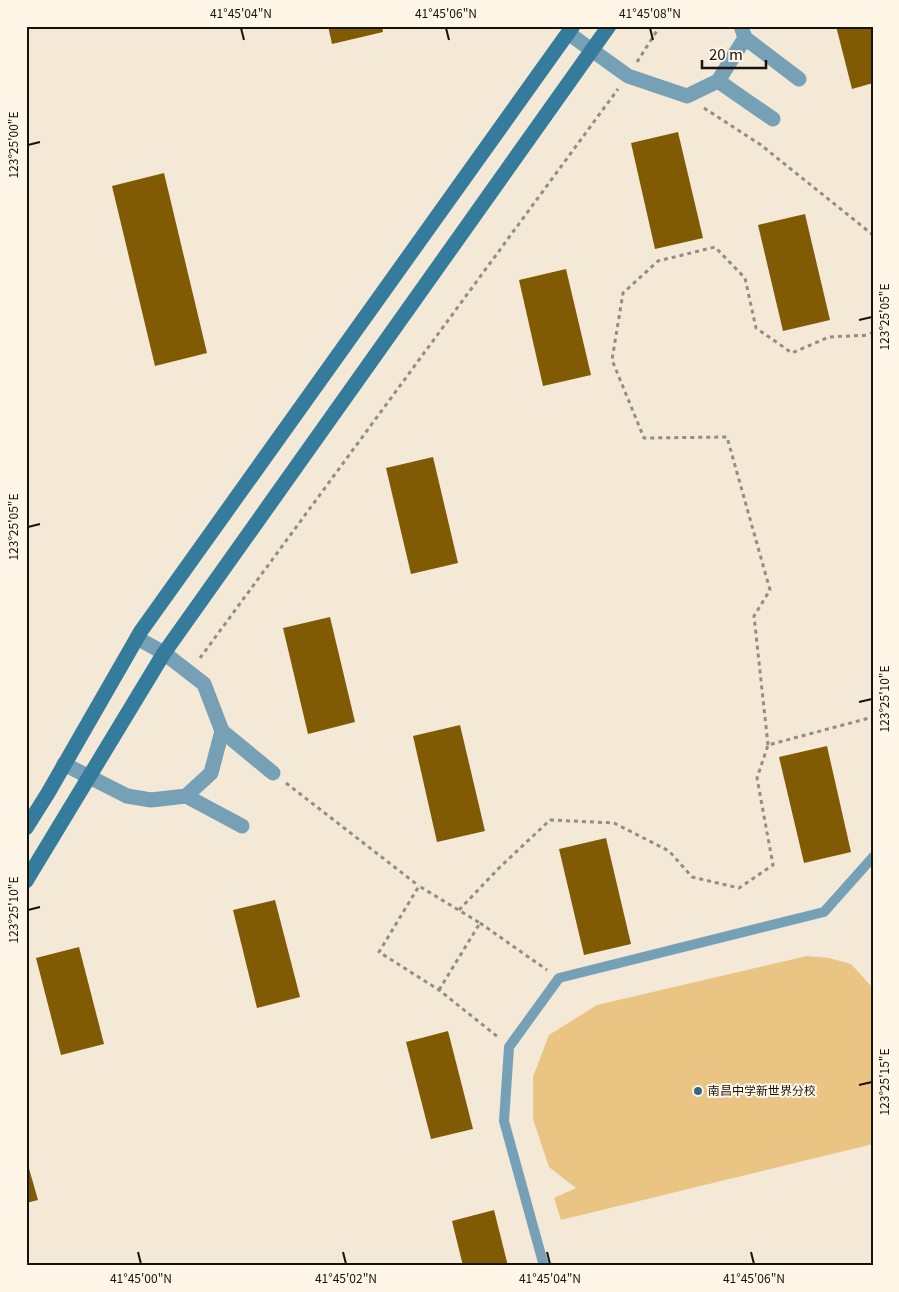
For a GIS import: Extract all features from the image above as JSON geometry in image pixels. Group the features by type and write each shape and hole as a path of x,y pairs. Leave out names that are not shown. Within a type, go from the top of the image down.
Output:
{"main road":[{"path":"26,880 164,653 609,26"},
{"path":"26,828 137,638 570,29"}],"street":[{"path":"570,29 592,50 628,76 687,96 718,81 743,32 799,79"},
{"path":"718,81 773,119"},
{"path":"137,638 164,653 204,684 222,731 273,773"},
{"path":"186,796 211,773 222,731"},
{"path":"64,764 127,796 151,800 186,796 242,826"}],"lane":[{"path":"544,1266 504,1121 509,1047 559,978 824,912 873,857"}],"path":[{"path":"190,672 628,76 660,26"},
{"path":"687,96 761,145 873,235"},
{"path":"459,910 499,868 550,820 614,823 669,851 692,877 739,888 773,864 757,778 768,744 754,616 770,590 727,437 644,438 612,360 623,293 658,261 715,247 745,278 756,328 792,353 829,337 872,335"},
{"path":"768,744 873,717"},
{"path":"273,773 419,886 480,923 559,978"},
{"path":"419,886 379,952 439,990 509,1047"},
{"path":"439,990 480,923"}],"shaded area":[{"name":"南昌中学新世界分校","path":"807,956 829,958 851,964 873,988 873,1144 561,1220 554,1198 576,1188 549,1167 533,1119 533,1077 549,1035 597,1005"}],"building":[{"path":"328,26 382,26 383,32 332,44"},
{"path":"836,26 873,26 873,83 852,89"},
{"path":"678,132 703,238 655,249 631,143"},
{"path":"164,173 207,353 155,366 112,186"},
{"path":"805,214 830,320 783,331 758,225"},
{"path":"566,269 591,375 543,386 519,280"},
{"path":"433,457 458,563 411,574 386,468"},
{"path":"330,617 355,722 308,734 283,628"},
{"path":"460,725 485,831 437,842 413,736"},
{"path":"827,746 851,852 804,863 779,757"},
{"path":"606,838 631,944 584,955 559,849"},
{"path":"275,900 300,997 257,1008 233,910"},
{"path":"79,947 104,1044 61,1055 36,958"},
{"path":"448,1031 473,1129 431,1139 406,1042"},
{"path":"26,1158 38,1200 26,1203"},
{"path":"494,1210 508,1266 463,1266 452,1221"}],"place":[{"name":"南昌中学新世界分校","path":"698,1091"}]}
